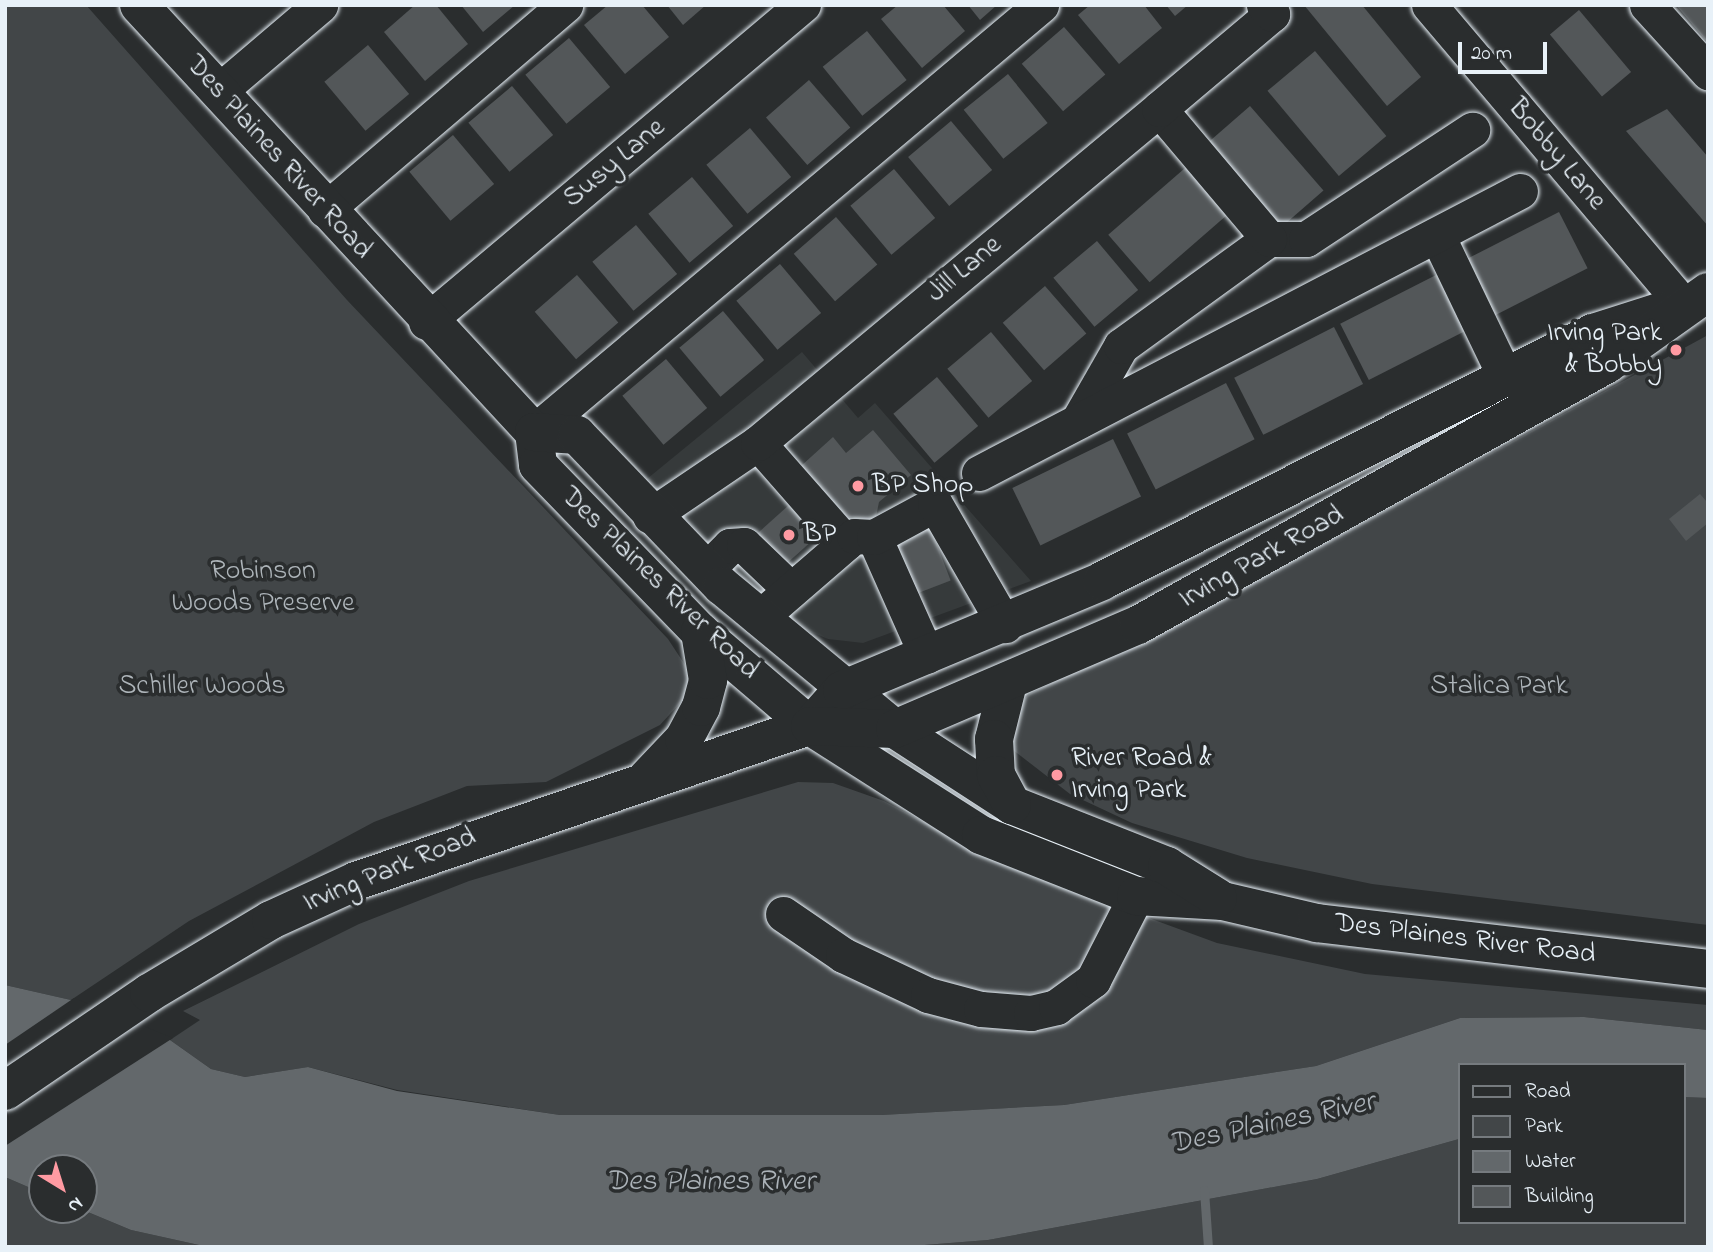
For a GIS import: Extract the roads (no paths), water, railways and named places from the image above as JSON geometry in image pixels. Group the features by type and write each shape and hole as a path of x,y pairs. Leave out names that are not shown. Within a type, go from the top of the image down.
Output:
{"main road":[{"name":"Des Plaines River Road","path":"139,5 219,90 426,322 534,432 538,465 700,632 810,726 981,835 1136,896 1223,901 1317,923 1708,969"},
{"name":"Irving Park Road","path":"810,726 842,690 1005,625 1593,332 1701,297"},
{"name":"Irving Park Road","path":"5,1091 149,993 271,920 356,881 810,726 895,729 1008,683 1268,557 1607,364 1701,297"},
{"name":"Des Plaines River Road","path":"534,432 577,435 650,516 706,570 842,690 895,729 1012,805 1167,866 1223,901"},
{"path":"644,782 684,739 701,707 708,680 700,632"},
{"path":"1008,683 994,739 996,775 1012,805"}],"street":[{"path":"219,90 320,5"},
{"path":"325,210 565,5"},
{"name":"Susy Lane","path":"426,322 803,5"},
{"path":"534,432 1041,5"},
{"name":"Bobby Lane","path":"1429,5 1701,297"},
{"path":"1647,5 1708,72"},
{"name":"Jill Lane","path":"650,516 758,443 1160,108 1268,10"},
{"path":"1160,108 1269,239"},
{"path":"1078,421 1121,346 1269,239 1306,239 1472,130"},
{"path":"979,473 1520,191"},
{"path":"1437,235 1505,376"},
{"path":"758,443 860,540 927,656"},
{"path":"759,618 791,590 860,540 935,504 1005,625"},
{"path":"706,570 730,546 744,545 791,590"},
{"path":"783,914 842,955 928,995 981,1009 1031,1013 1056,1007 1093,980 1136,896"}],"water":[{"name":"Des Plaines River","path":"5,985 71,1000 170,1040 211,1069 245,1077 308,1067 397,1091 560,1115 881,1115 1064,1105 1316,1066 1460,1018 1584,1017 1708,1030 1708,1098 1685,1097 1685,1063 1458,1063 1458,1139 1317,1179 988,1240 899,1247 208,1247 131,1230 98,1216 98,1154 28,1154 28,1187 5,1177"}],"waterway":[{"path":"1204,1190 1208,1247"}],"place":[{"name":"Irving Park & Bobby","path":"1676,350"},
{"name":"BP Shop","path":"858,486"},
{"name":"BP","path":"789,535"},
{"name":"River Road & Irving Park","path":"1057,775"}],"park label":[{"name":"Robinson Woods Preserve","path":"263,588"},
{"name":"Schiller Woods","path":"202,687"},
{"name":"Stalica Park","path":"1499,687"}]}
